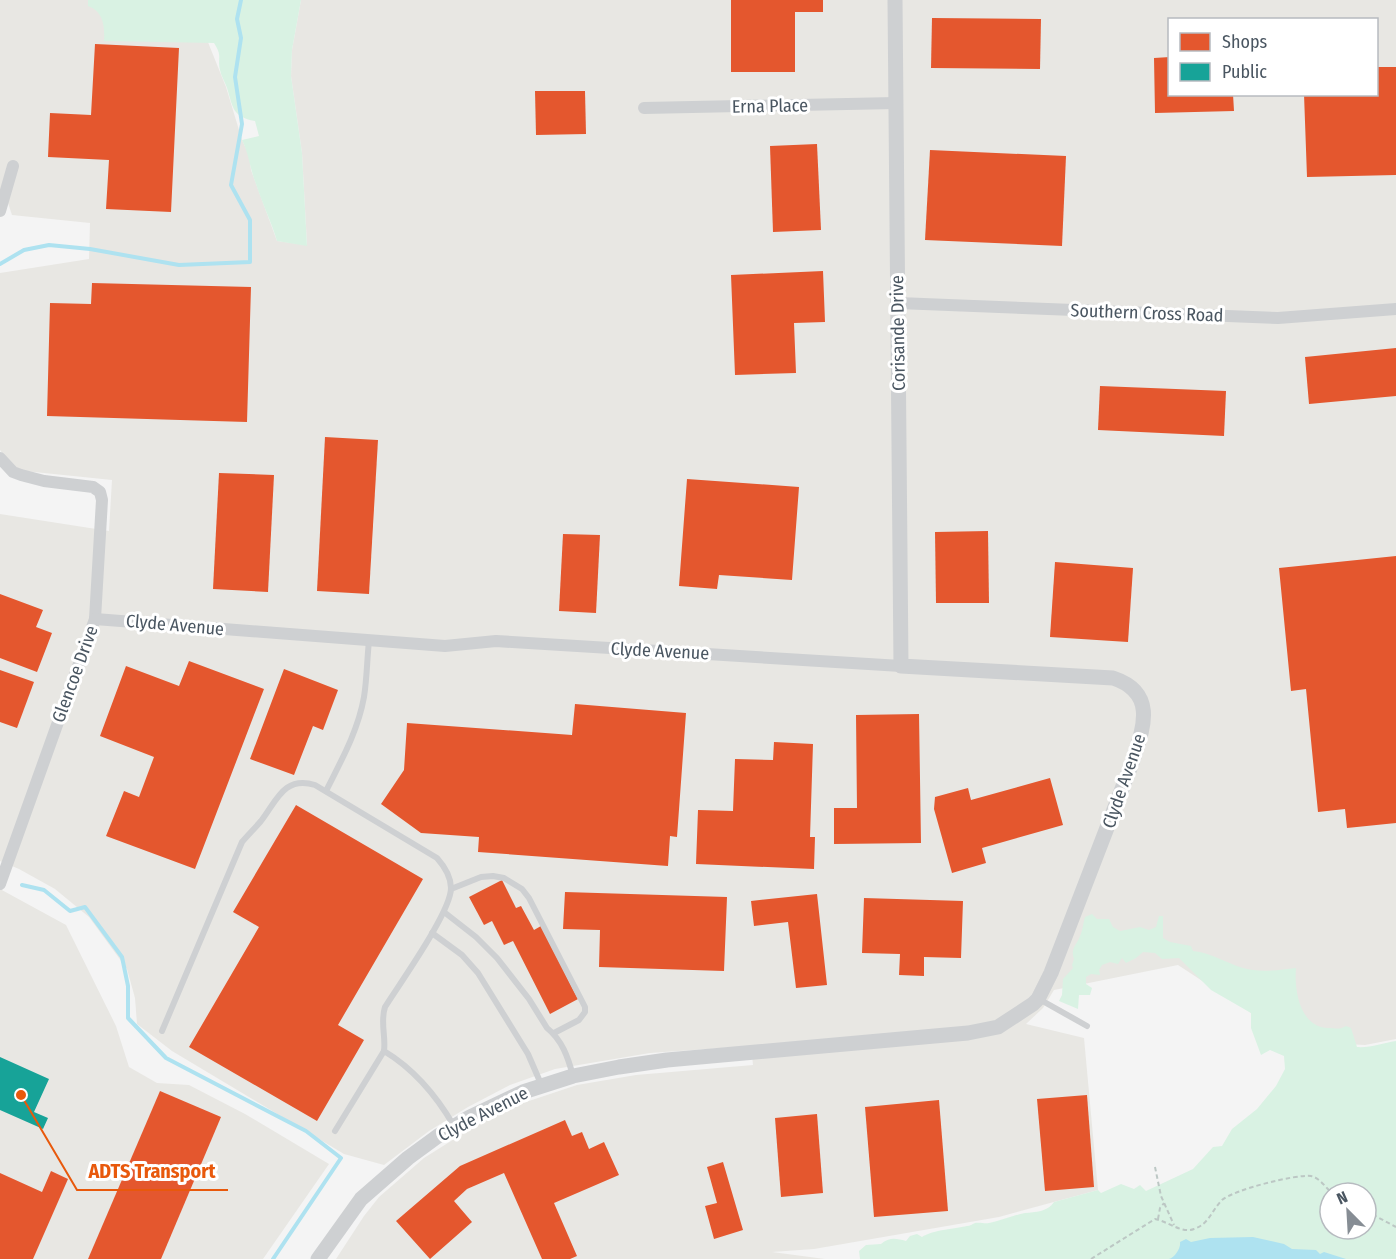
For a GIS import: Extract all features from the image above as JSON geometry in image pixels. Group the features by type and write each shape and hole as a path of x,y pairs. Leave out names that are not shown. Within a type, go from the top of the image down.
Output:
{"street":[{"name":"Corisande Drive","path":"895,0 901,666"},
{"name":"Erna Place","path":"644,108 896,103"},
{"path":"0,211 13,166"},
{"name":"Southern Cross Road","path":"898,303 1278,318 1396,309"},
{"name":"Glencoe Drive","path":"0,459 13,472 21,475 57,483 93,487 100,492 102,509 96,619 0,884"},
{"name":"Clyde Avenue","path":"96,619 446,646 496,641 1113,678 1132,687 1142,701 1144,711 1142,733 1132,763 1051,973 1038,999 1017,1017 998,1028 968,1033 667,1060 573,1076 542,1085 505,1100 454,1126 408,1158 361,1199 318,1259"}],"lane":[{"path":"326,791 347,750 357,724 364,698 369,641"},
{"path":"162,1031 242,842 284,789 300,782 308,782 326,791 437,858 450,877 451,889 444,912 385,1007 383,1014 384,1051 335,1131"},
{"path":"451,889 481,877 493,876 514,883 529,898 585,1007 585,1012 579,1020 554,1033"},
{"path":"444,912 476,937 497,958 525,993 547,1028 554,1033 566,1055 573,1076"},
{"path":"432,933 462,955 478,973 528,1054 542,1085"},
{"path":"1038,999 1088,1026"},
{"path":"384,1051 414,1073 439,1102 454,1126"}],"path":[{"path":"1155,1167 1159,1190 1174,1225"},
{"path":"1091,1259 1158,1219 1187,1231 1196,1229 1208,1220 1221,1201 1232,1194 1286,1179 1314,1177 1318,1181"},
{"path":"1158,1219 1160,1208 1164,1203"},
{"path":"1378,1218 1396,1227"}],"shaded area":[{"path":"0,0 191,0 226,87 242,140 249,155 251,170 277,241 307,245 302,153 291,76 292,50 301,0 1396,0 1396,1039 1365,1045 1327,1043 1251,1013 1178,965 1054,990 1043,1008 1026,1024 1084,1038 1098,1190 999,1217 814,1249 772,1252 825,1259 336,1259 379,1197 424,1158 478,1124 511,1107 577,1085 636,1075 753,1065 751,1046 650,1053 555,1069 510,1085 468,1107 429,1131 384,1165 344,1154 172,1051 137,1024 135,998 127,969 89,917 55,889 0,861 0,514 109,531 112,480 15,470 0,450 0,273 89,259 90,223 12,215 7,200 0,196"},
{"path":"0,889 66,925 116,1026 129,1067 157,1083 189,1085 245,1114 329,1164 263,1259 0,1259"}],"green space":[{"path":"88,0 301,0 292,50 291,76 302,153 307,246 277,241 242,140 259,136 255,121 242,117 232,106 214,43 104,41 102,20 97,11 88,6"},
{"path":"1092,914 1097,919 1109,919 1113,927 1120,931 1140,927 1149,930 1156,927 1159,916 1163,916 1163,938 1170,942 1191,946 1193,951 1249,970 1270,971 1296,968 1296,987 1305,1015 1319,1026 1351,1028 1357,1047 1396,1041 1396,1259 860,1259 859,1251 866,1245 881,1244 893,1239 906,1241 910,1236 917,1234 922,1237 937,1231 975,1223 989,1223 1041,1211 1054,1202 1098,1190 1101,1193 1121,1184 1134,1189 1140,1185 1146,1191 1193,1169 1213,1147 1222,1146 1232,1129 1257,1109 1276,1086 1285,1069 1284,1056 1270,1050 1261,1055 1251,1028 1251,1013 1211,990 1179,958 1162,959 1155,953 1143,952 1126,963 1122,958 1118,964 1110,962 1102,965 1099,970 1100,975 1091,974 1086,977 1086,984 1092,988 1090,995 1079,995 1078,1009 1059,1001 1062,995 1063,979 1073,968 1073,949 1081,934 1085,917"}],"water":[{"path":"1253,1237 1284,1244 1292,1249 1316,1250 1320,1254 1324,1252 1346,1259 1169,1259 1177,1252 1180,1242 1186,1239 1191,1242 1210,1238"}],"building: Shops":[{"path":"731,0 823,0 823,12 795,12 795,72 731,72"},
{"path":"932,18 1041,19 1040,69 931,68"},
{"path":"95,44 179,48 171,212 106,209 109,160 48,157 50,113 91,115"},
{"path":"1168,57 1168,96 1233,96 1234,111 1155,113 1154,58"},
{"path":"1378,67 1396,67 1396,175 1307,177 1304,96 1378,96"},
{"path":"535,91 585,91 586,134 536,135"},
{"path":"817,144 821,230 773,232 770,146"},
{"path":"930,150 1066,156 1062,246 925,240"},
{"path":"823,271 825,322 794,323 796,373 735,375 731,275"},
{"path":"92,283 251,287 247,422 47,416 50,303 91,304"},
{"path":"1396,348 1396,396 1309,404 1305,357"},
{"path":"1100,386 1226,391 1224,436 1098,430"},
{"path":"325,437 378,440 369,594 317,591"},
{"path":"219,473 274,475 268,592 213,589"},
{"path":"687,479 799,487 792,580 719,575 717,589 679,586"},
{"path":"988,531 989,603 936,603 935,532"},
{"path":"563,534 600,535 596,613 559,611"},
{"path":"1396,556 1396,823 1347,828 1345,809 1318,812 1306,689 1291,691 1279,568"},
{"path":"1055,562 1133,568 1128,642 1050,637"},
{"path":"0,594 43,610 36,627 52,633 37,672 0,658"},
{"path":"189,661 264,689 195,869 106,836 124,791 139,797 154,757 100,736 126,666 179,686"},
{"path":"284,669 338,690 323,730 313,726 294,775 250,759"},
{"path":"0,670 34,682 17,728 0,722"},
{"path":"575,704 686,713 677,837 670,836 668,866 478,852 479,837 421,833 381,804 404,770 407,723 572,735"},
{"path":"919,714 921,843 834,844 834,808 857,808 856,715"},
{"path":"774,742 813,744 810,837 815,837 814,869 696,864 698,810 733,811 735,759 773,760"},
{"path":"1050,778 1063,825 982,848 986,863 952,873 934,809 935,797 968,788 971,800"},
{"path":"296,805 423,879 338,1025 364,1040 317,1121 189,1047 259,927 233,912"},
{"path":"502,880 516,908 521,906 534,930 541,926 578,999 550,1014 513,941 504,945 492,921 484,925 469,897"},
{"path":"565,892 727,897 724,971 599,967 600,930 563,929"},
{"path":"817,894 827,985 796,988 788,922 754,926 751,901"},
{"path":"864,898 963,901 961,958 924,957 924,976 899,975 900,954 862,953"},
{"path":"160,1091 221,1117 161,1259 88,1259"},
{"path":"1087,1095 1094,1187 1045,1191 1037,1099"},
{"path":"939,1100 948,1211 874,1217 865,1107"},
{"path":"817,1114 823,1193 781,1197 775,1118"},
{"path":"565,1120 572,1136 582,1132 589,1149 604,1142 619,1175 554,1203 577,1256 570,1259 542,1259 504,1173 467,1189 454,1201 472,1222 430,1259 396,1221 460,1166"},
{"path":"723,1162 743,1230 714,1239 705,1206 717,1203 707,1167"},
{"path":"51,1171 68,1179 33,1259 0,1259 0,1173 42,1192"}],"building: Public":[{"path":"0,1057 49,1079 34,1112 48,1118 43,1129 0,1110"}],"waterway":[{"path":"0,264 24,250 49,245 90,249 179,265 250,262 250,220 231,185 242,124 235,77 241,38 237,19 241,0"},
{"path":"22,885 44,890 70,911 85,907 122,957 128,986 128,1018 166,1058 306,1131 341,1158 273,1259"}],"place":[{"name":"ADTS Transport","path":"21,1095"}]}
